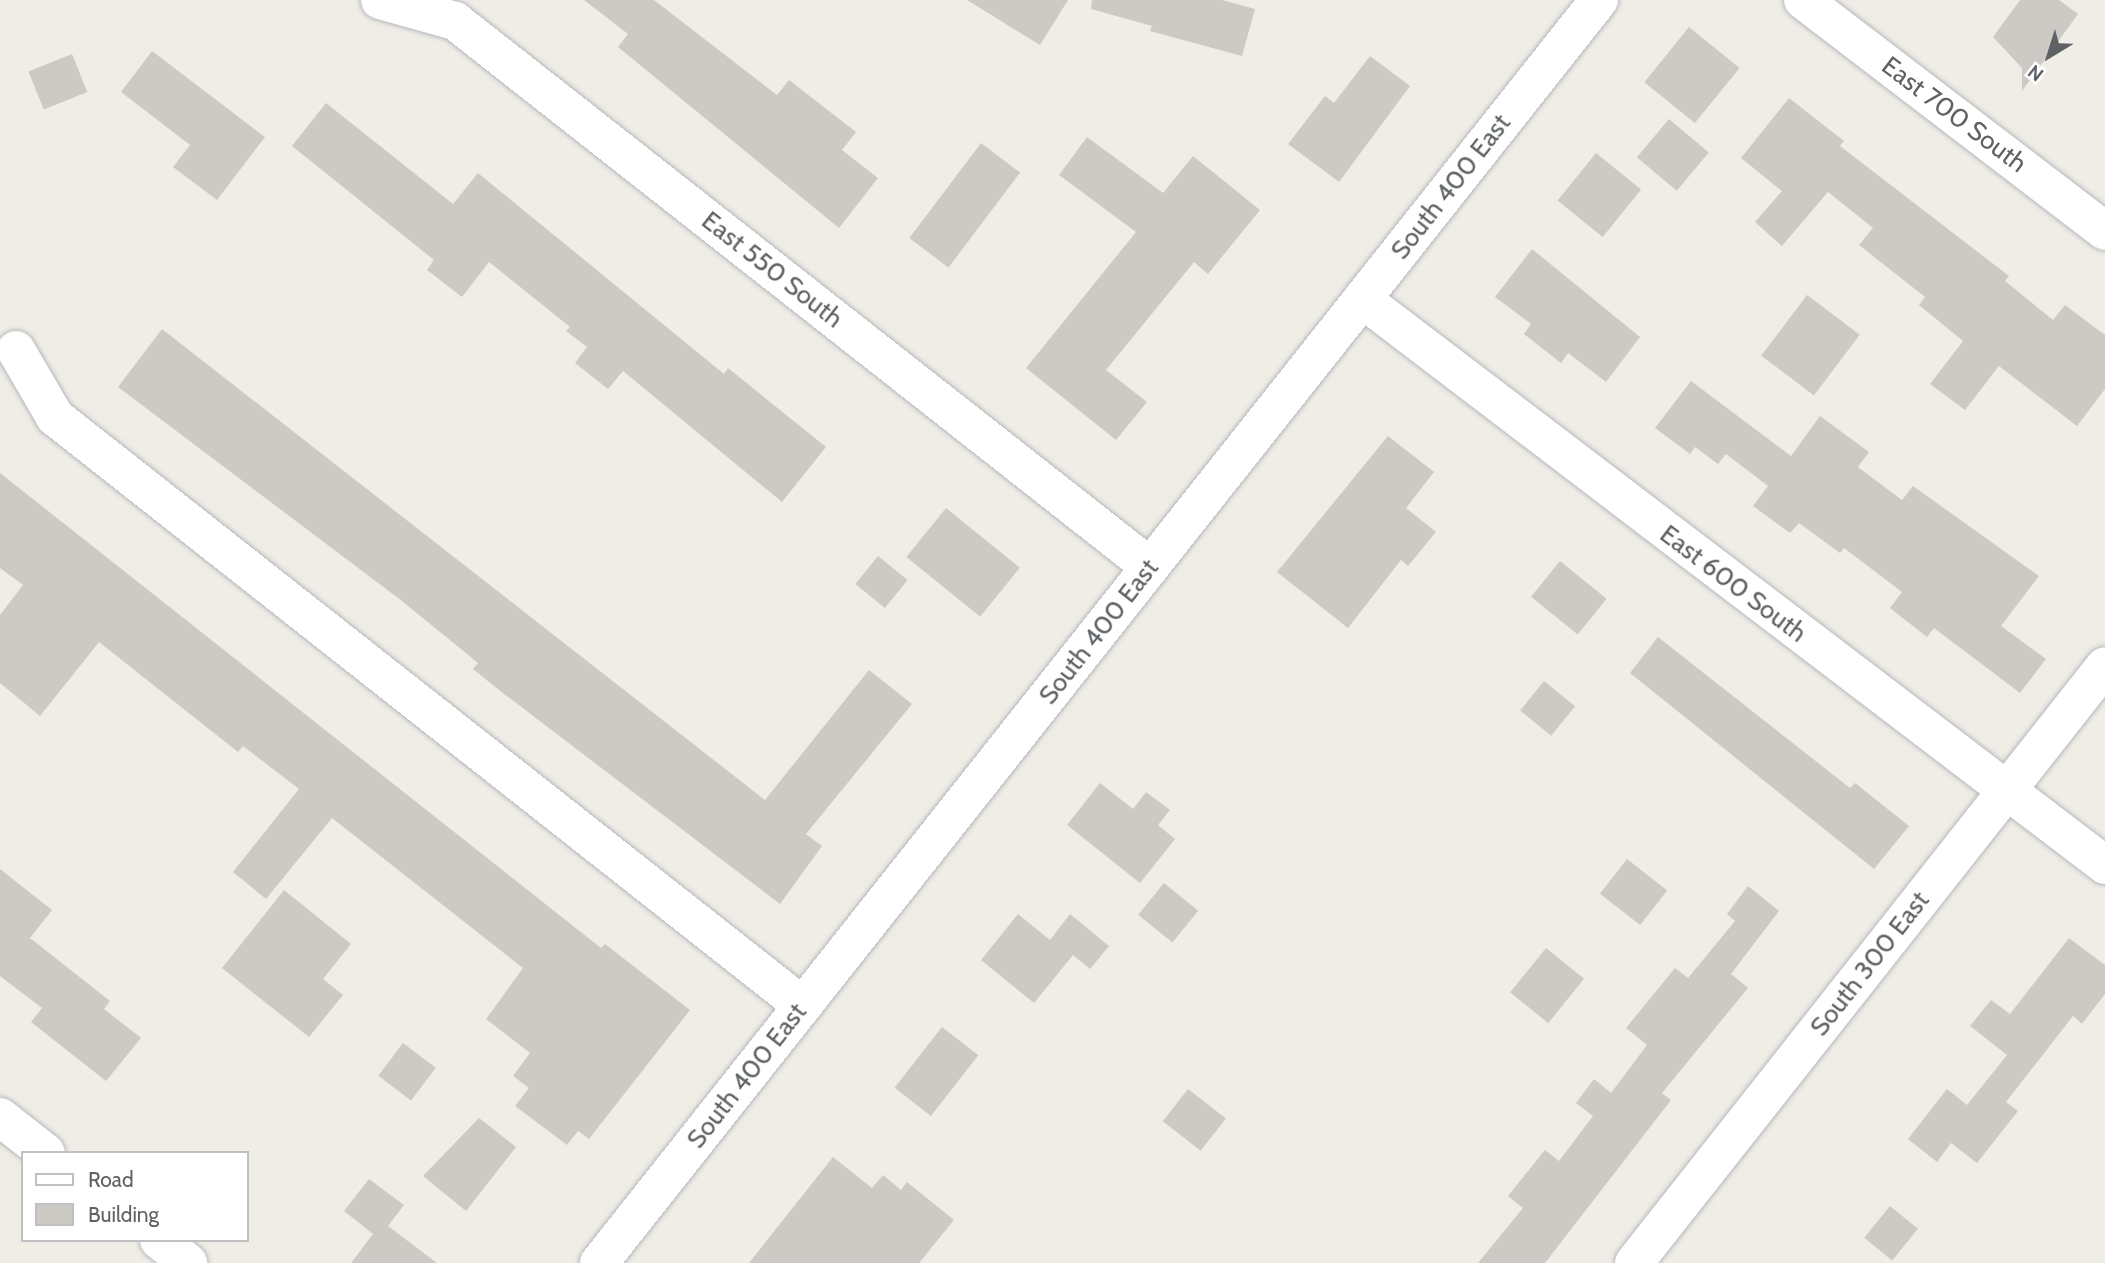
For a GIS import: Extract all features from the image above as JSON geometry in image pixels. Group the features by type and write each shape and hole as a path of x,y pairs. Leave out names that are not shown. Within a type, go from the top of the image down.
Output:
{"street":[{"name":"East 550 South","path":"380,0 455,21 1150,567"},
{"name":"South 400 East","path":"599,1263 1599,0"},
{"name":"East 700 South","path":"1803,0 2105,231"},
{"name":"East 600 South","path":"1362,299 2005,793 2105,865"},
{"path":"16,350 55,417 803,1006"},
{"name":"South 300 East","path":"1634,1263 2105,666"},
{"path":"0,1117 43,1151"},
{"path":"162,1242 188,1263"}],"building":[{"path":"584,0 654,0 777,95 789,80 856,132 842,150 878,178 839,228 618,47 628,34"},
{"path":"967,0 1068,0 1040,45"},
{"path":"1092,0 1222,0 1255,9 1242,56 1150,31 1152,26 1091,9"},
{"path":"2020,0 2059,0 2078,14 2022,91 2022,68 1993,37"},
{"path":"1689,27 1740,68 1695,123 1644,82"},
{"path":"152,51 265,137 217,200 173,167 190,145 121,92"},
{"path":"72,54 87,92 44,110 28,72"},
{"path":"1370,56 1410,86 1339,182 1288,144 1325,96 1334,103"},
{"path":"1789,98 1844,141 1840,146 2009,276 2005,281 2053,320 2065,305 2105,335 2105,389 2077,426 1999,366 1965,410 1930,384 1963,341 1919,305 1925,297 1859,245 1873,228 1828,192 1782,246 1755,222 1782,191 1741,158"},
{"path":"326,103 453,204 478,173 724,374 728,368 826,447 782,502 623,371 608,389 575,363 587,347 566,331 570,327 489,262 462,297 427,270 434,260 292,146"},
{"path":"1669,119 1709,152 1677,191 1637,157"},
{"path":"1087,137 1163,193 1193,156 1260,210 1208,274 1194,262 1106,370 1147,402 1116,440 1026,368 1136,232 1059,175"},
{"path":"981,143 1020,172 949,268 909,238"},
{"path":"1596,153 1641,190 1603,237 1558,200"},
{"path":"1532,249 1640,337 1606,382 1568,353 1561,363 1524,334 1531,324 1495,297"},
{"path":"1807,295 1860,335 1814,395 1761,356"},
{"path":"162,329 765,800 869,670 912,704 806,834 822,846 780,904 499,690 473,669 478,663 402,601 118,387"},
{"path":"1691,381 1791,456 1820,416 1869,452 1858,467 1902,500 1913,486 2039,576 2001,626 2046,659 2020,693 1934,628 1927,637 1890,608 1902,592 1844,548 1840,553 1799,523 1790,533 1753,506 1768,486 1726,454 1718,464 1695,447 1690,454 1655,428"},
{"path":"1388,436 1434,472 1406,508 1436,532 1408,566 1401,560 1348,628 1277,572"},
{"path":"0,473 601,948 605,944 690,1010 589,1139 578,1131 567,1145 515,1106 529,1088 513,1076 530,1053 486,1019 523,968 332,818 266,899 233,872 299,789 243,746 238,752 99,642 40,716 0,683 0,615 23,585 0,568"},
{"path":"946,508 1020,568 980,617 906,557"},
{"path":"878,556 908,580 885,608 855,584"},
{"path":"1560,561 1607,599 1578,635 1531,597"},
{"path":"1658,637 1850,788 1855,783 1909,826 1874,869 1630,673"},
{"path":"1544,681 1575,706 1551,736 1520,711"},
{"path":"1100,783 1133,809 1146,792 1170,810 1158,825 1175,839 1140,883 1067,825"},
{"path":"1627,859 1667,890 1640,925 1600,894"},
{"path":"0,869 52,910 30,938 110,1001 104,1009 141,1038 106,1081 31,1022 42,1008 0,976"},
{"path":"1164,883 1198,911 1172,943 1138,915"},
{"path":"1748,886 1779,911 1731,974 1748,988 1662,1093 1671,1100 1545,1263 1478,1263 1523,1208 1508,1196 1545,1150 1559,1161 1593,1116 1576,1103 1594,1079 1611,1093 1647,1045 1626,1028 1675,968 1688,978 1735,921 1727,914"},
{"path":"284,890 351,944 323,979 343,995 309,1037 222,968"},
{"path":"1018,914 1050,940 1070,914 1109,946 1090,969 1073,955 1034,1003 981,960"},
{"path":"2069,938 2105,965 2105,994 2082,1024 2073,1016 2006,1102 2018,1111 1977,1163 1951,1143 1937,1162 1908,1139 1947,1089 1967,1105 2007,1055 1970,1026 1991,1000 2010,1014"},
{"path":"1546,948 1584,979 1548,1023 1510,992"},
{"path":"942,1027 978,1055 931,1116 895,1088"},
{"path":"403,1043 436,1068 411,1100 378,1076"},
{"path":"1188,1089 1226,1119 1201,1151 1163,1121"},
{"path":"479,1118 516,1147 466,1211 423,1176"},
{"path":"833,1157 872,1188 883,1175 901,1190 907,1182 954,1220 919,1263 749,1263"},
{"path":"369,1179 404,1205 388,1226 437,1263 351,1263 373,1234 344,1211"},
{"path":"1890,1206 1918,1229 1892,1261 1864,1238"}]}
